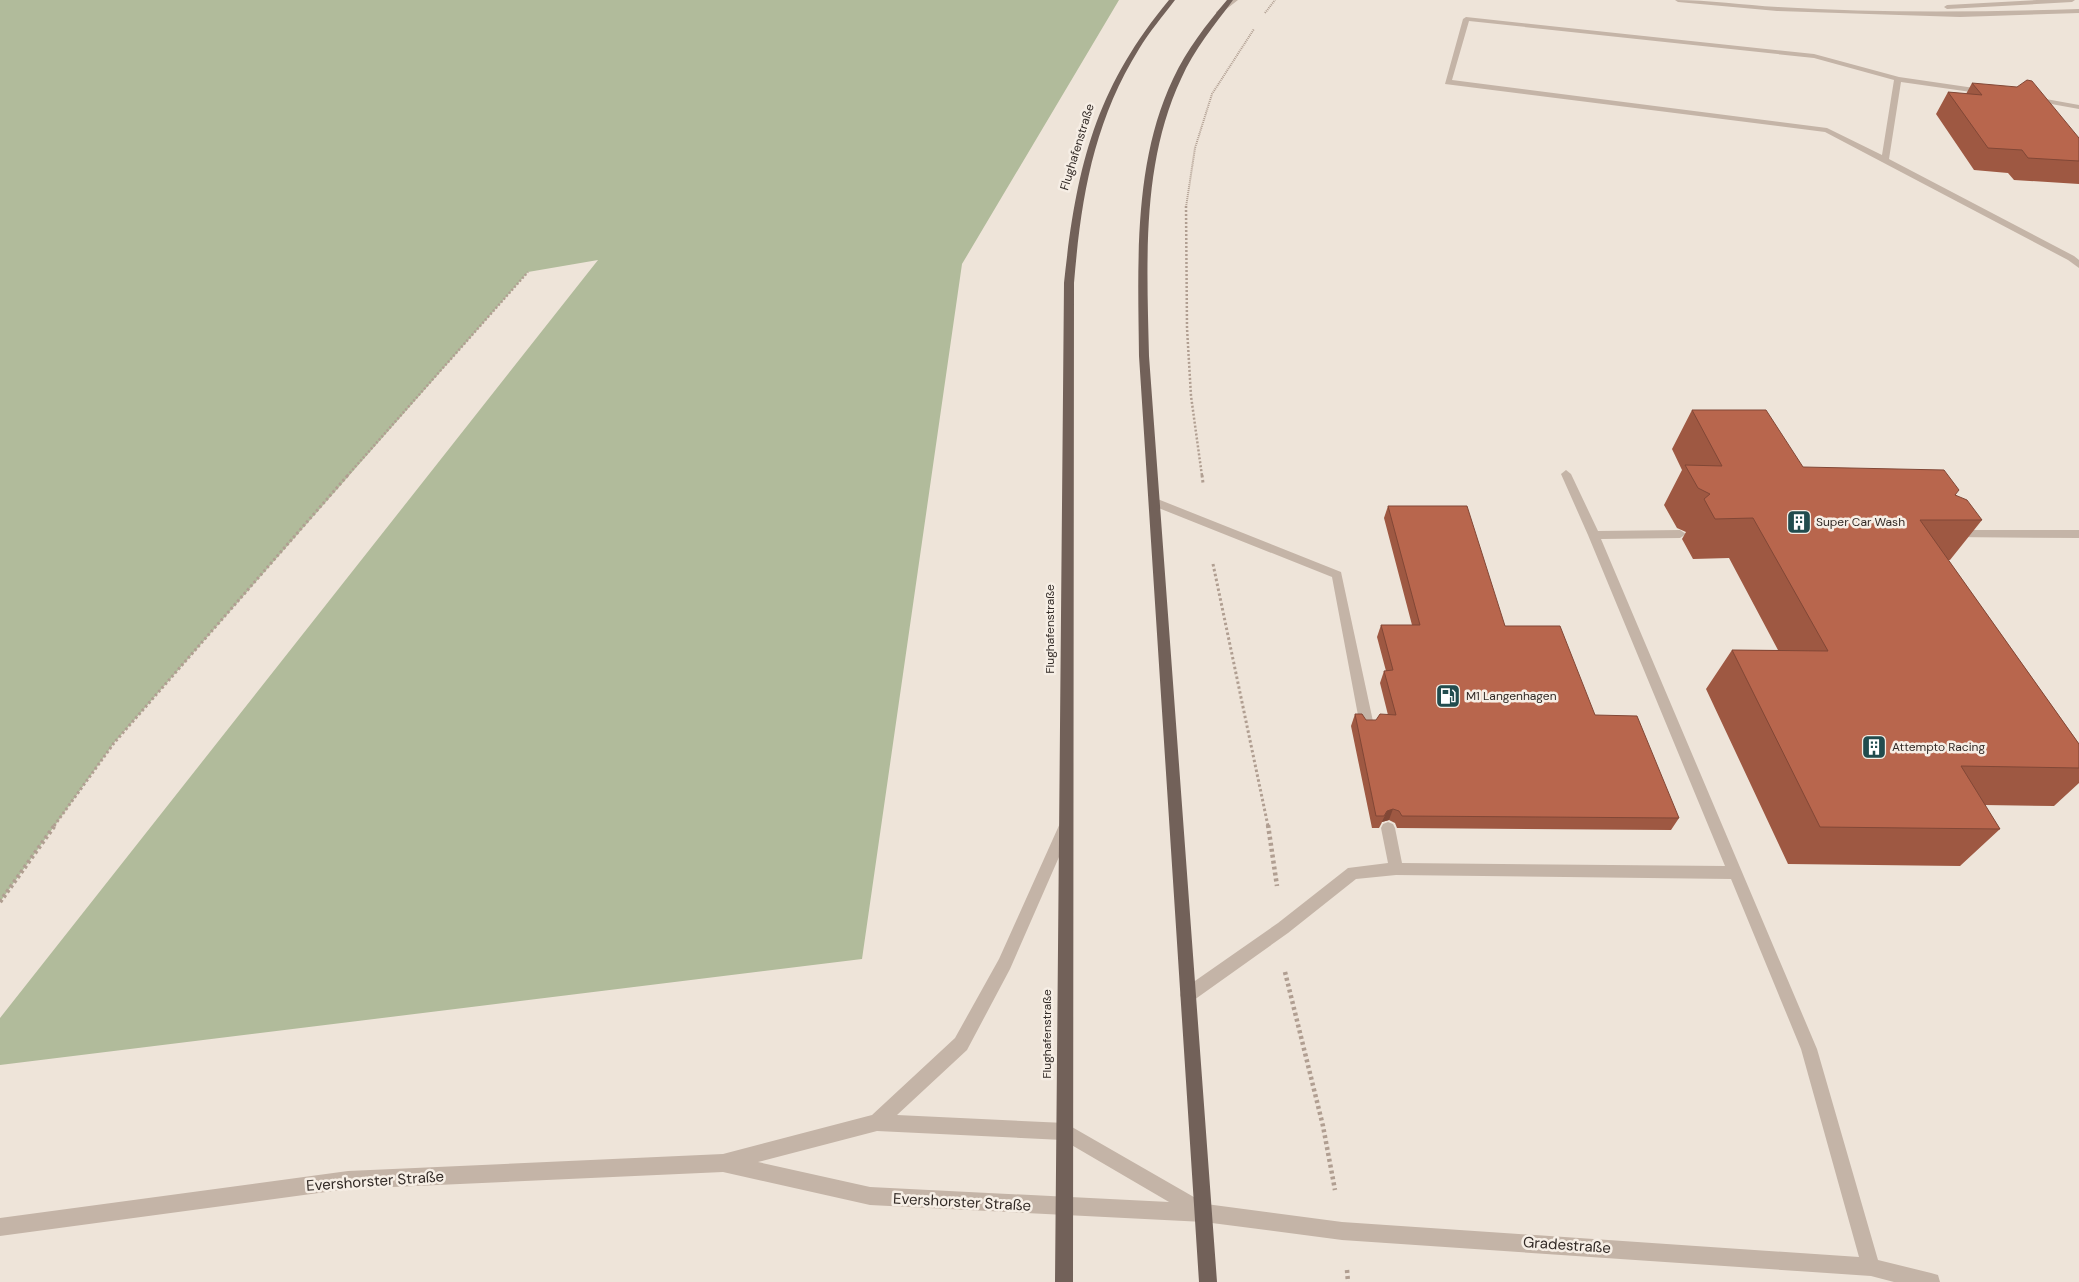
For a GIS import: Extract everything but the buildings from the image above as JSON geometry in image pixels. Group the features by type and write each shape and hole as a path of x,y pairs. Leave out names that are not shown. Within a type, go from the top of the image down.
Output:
{"main road":[{"name":"Flughafenstraße","path":"1064,1282 1069,283 1075,222 1085,173 1098,129 1112,94 1132,54 1172,0"},
{"path":"1208,1282 1144,356 1144,230 1156,133 1170,92 1184,61 1216,15 1230,0"}],"street":[{"path":"1216,15 1235,0"},
{"path":"1678,0 1776,9 1897,11 1960,15 2079,11"},
{"path":"1897,11 2000,3 2072,0"},
{"path":"1994,93 1898,80 1814,56 1466,19 1448,82 1827,130 2063,254 2079,265"},
{"path":"1885,159 1898,80"},
{"path":"2023,97 2079,107"},
{"path":"1566,474 1594,535 1809,1049 1870,1267"},
{"path":"1155,502 1207,521 1337,575 1367,726"},
{"path":"1594,535 1680,534"},
{"path":"1942,534 2079,534"},
{"path":"877,1122 961,1044 1005,964 1067,823"},
{"path":"1388,828 1396,869"},
{"path":"1188,996 1283,928 1353,874 1396,869 1736,873"},
{"path":"877,1122 1065,1132 1204,1213"},
{"name":"Evershorster Straße","path":"0,1228 348,1180 724,1163 877,1122"},
{"name":"Evershorster Straße","path":"724,1163 870,1196 1204,1213"},
{"name":"Gradestraße","path":"1204,1213 1342,1231 1870,1267 1931,1282"}],"path":[{"path":"1260,20 1275,0"},
{"path":"1255,28 1212,94 1195,148 1185,214 1187,328 1191,396 1212,558 1268,826 1283,928 1286,984 1323,1126 1342,1231 1348,1282"},
{"path":"0,902 114,743 246,590 528,272"}],"green space":[{"path":"0,0 1119,0 962,264 862,959 0,1065 0,1018 598,260 528,272 114,743 0,902"}],"place":[{"name":"Super Car Wash","path":"1799,522"},
{"name":"M1 Langenhagen","path":"1448,696"},
{"name":"Attempto Racing","path":"1874,747"}]}
